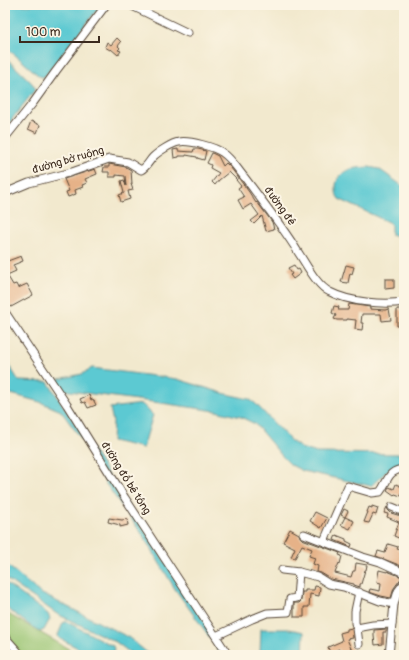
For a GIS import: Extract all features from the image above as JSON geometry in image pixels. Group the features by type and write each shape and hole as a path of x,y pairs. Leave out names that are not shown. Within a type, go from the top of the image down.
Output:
{"street":[{"path":"5,138 106,5"},
{"path":"130,5 188,33"},
{"name":"đường đê","path":"138,168 143,169 154,156 173,144 180,142 192,142 220,151 228,157 263,201 312,273 325,289 329,292 358,301 389,304 404,302"},
{"name":"đường bờ ruộng","path":"5,193 29,183 72,172 110,159 128,162 138,168"},
{"name":"đường đổ bê tông","path":"5,312 67,405 125,498 228,655"},
{"path":"324,541 348,486 372,493 380,492 391,474 398,470 404,469"},
{"path":"392,507 404,512"},
{"path":"304,534 380,562 404,573"},
{"path":"282,570 299,572 318,578 329,584 359,592 380,601 394,604"},
{"path":"216,636 267,613 288,612 290,599 297,598 299,572"},
{"path":"389,655 394,604 398,591 404,582"},
{"path":"359,592 355,611 355,623 359,644"},
{"path":"357,628 392,624"},
{"path":"5,637 21,655"}],"green space":[{"path":"5,612 79,655 5,655"}],"water":[{"path":"5,5 101,5 45,76 42,77 5,46"},
{"path":"5,57 32,83 35,88 5,128"},
{"path":"369,167 379,169 404,187 404,239 391,234 390,223 339,199 337,196 336,184 342,174 348,170"},
{"path":"5,359 19,381 48,382 226,655 221,655 175,589 142,534 106,484 88,448 61,411 40,402 11,394 5,396"},
{"path":"92,368 177,379 226,394 249,399 256,404 291,441 301,448 317,453 404,454 404,463 388,470 371,486 303,471 291,465 255,424 241,417 216,411 62,390 55,380 82,374"},
{"path":"142,404 153,415 143,448 112,441 113,422 110,408"},
{"path":"5,562 40,593 128,637 150,655 133,655 116,642 57,614 5,578"},
{"path":"5,584 48,614 50,619 44,630 39,632 5,607"},
{"path":"65,622 113,646 114,650 111,655 91,655 59,638 58,635 63,623"},
{"path":"261,629 289,629 304,632 303,655 264,655 260,652"}],"building":[{"path":"117,38 121,42 118,46 120,48 118,50 121,51 118,55 111,49 110,50 105,47 107,42 111,45"},
{"path":"31,121 40,125 37,133 28,129"},
{"path":"178,149 178,151 193,152 194,149 198,149 206,151 204,160 186,155 174,158 173,150"},
{"path":"212,153 218,156 223,166 226,163 231,168 256,203 257,202 272,222 274,229 266,231 262,216 254,224 251,221 259,215 251,204 243,209 238,200 244,197 238,188 241,186 229,172 215,185 212,182 219,173 210,168 211,165 207,163"},
{"path":"109,164 126,167 131,170 131,184 133,190 128,191 130,199 121,202 119,195 124,193 121,181 124,180 126,186 125,176 116,175 116,177 109,177 109,172 103,172 104,167 109,167"},
{"path":"95,169 97,174 85,179 87,183 82,185 83,187 75,190 76,194 68,197 66,192 69,191 64,179"},
{"path":"21,256 23,261 13,265 16,271 7,275 13,285 16,284 18,288 27,284 33,295 11,307 5,298 5,262"},
{"path":"294,265 301,273 293,279 288,268"},
{"path":"346,265 354,267 352,274 350,273 348,283 341,282"},
{"path":"385,279 394,279 394,288 385,289"},
{"path":"349,304 370,307 370,309 389,309 391,320 382,321 381,314 362,314 362,330 355,329 356,320 337,320 334,319 336,315 332,313 334,306 339,307 338,310 348,310"},
{"path":"397,309 404,311 404,327 399,328 399,326 397,326"},
{"path":"89,395 91,400 93,399 96,405 88,408 85,402 82,403 80,399"},
{"path":"396,484 404,488 401,496 394,495 387,490 389,487 394,489"},
{"path":"372,506 378,508 376,515 373,514 369,523 364,522 369,507 372,508"},
{"path":"387,507 391,513 404,517 404,539 394,536 399,522 387,517 388,514 384,513"},
{"path":"344,509 348,511 345,517 341,515"},
{"path":"315,512 327,518 321,528 310,521"},
{"path":"345,517 354,521 350,529 341,525"},
{"path":"109,518 122,520 127,519 128,525 120,527 120,525 108,522"},
{"path":"290,529 299,534 302,539 340,553 339,555 342,556 340,564 339,563 335,573 351,577 353,571 355,571 356,563 367,565 360,587 354,584 331,579 317,572 318,566 313,564 315,558 309,556 312,549 302,545 295,558 291,557 295,548 283,542"},
{"path":"336,535 346,539 346,541 352,544 351,547 334,540"},
{"path":"388,544 398,547 397,549 404,551 404,567 376,556 378,551 385,553"},
{"path":"379,570 387,571 402,577 394,588 391,598 369,592 370,589 380,591 381,583 377,582"},
{"path":"315,586 320,587 319,596 310,594 309,607 304,607 304,617 294,617 294,603 299,603 301,601 302,592 305,592 305,590 314,590"},
{"path":"352,628 353,638 347,639 352,651 341,655 339,649 330,653 328,647 342,641 340,633"},
{"path":"386,629 386,632 383,632 383,644 375,645 374,630"}]}
